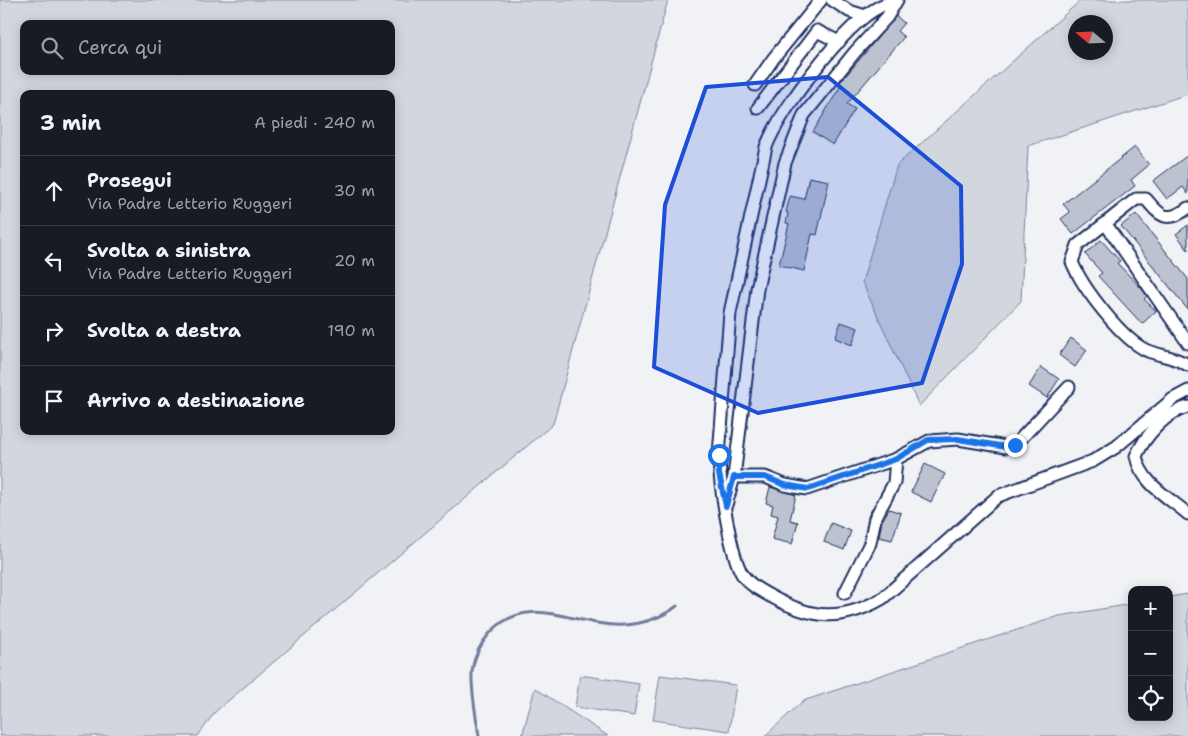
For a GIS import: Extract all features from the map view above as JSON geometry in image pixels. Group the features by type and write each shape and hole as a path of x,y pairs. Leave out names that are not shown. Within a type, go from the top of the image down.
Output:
{"street":[{"path":"755,85 773,58 822,0"},
{"path":"832,0 849,11 865,16"},
{"path":"897,0 878,7 865,16 839,42 786,106 776,123 766,147 730,313 719,455 719,474 737,562 743,575 751,585 801,612 831,616 854,612 883,598 998,496 1093,460 1116,447 1173,399 1188,391"},
{"path":"726,506 734,477 758,289 785,163 797,128 804,115 855,52 887,17 897,0"},
{"path":"758,108 817,31 839,42"},
{"path":"756,191 777,196"},
{"path":"1188,208 1174,216 1165,217 1156,212 1146,199 1136,200 1078,245 1072,262 1076,272 1127,337 1148,351 1180,360 1188,365"},
{"path":"1105,223 1188,343"},
{"path":"726,355 749,357"},
{"path":"734,477 765,477 785,485 808,489 896,459 928,440 958,439 1006,447 1015,445 1069,387"},
{"path":"1188,407 1179,409 1169,416 1150,434 1136,456 1138,468 1144,478 1188,514"},
{"path":"845,593 870,543 875,518 894,483 896,459"}],"highlighted area":[{"path":"828,77 961,186 962,264 922,383 758,413 654,367 665,205 706,87"}],"shaded area":[{"path":"0,0 668,0 553,424 215,712 198,736 0,736"},
{"path":"1081,0 1188,0 1188,94 1028,146 1021,301 919,406 862,282 897,165"},
{"path":"1188,594 1188,736 765,736 803,701 1059,616 1128,605 1128,721 1173,721 1173,596"},
{"path":"580,675 639,684 634,716 575,707"},
{"path":"660,675 736,685 729,731 653,720"},
{"path":"535,688 608,736 522,736"}],"building":[{"path":"896,16 904,23 897,31 904,37 847,104 855,109 833,145 813,132 840,87 838,85"},
{"path":"1135,147 1149,165 1131,180 1135,186 1073,234 1061,219 1070,212 1063,204"},
{"path":"1188,155 1188,194 1183,187 1167,199 1153,181"},
{"path":"809,177 829,181 817,235 812,234 804,271 779,265 789,224 786,223 788,213 786,212 790,196 804,199"},
{"path":"1136,214 1188,279 1188,310 1121,226"},
{"path":"1188,225 1188,250 1176,234"},
{"path":"1101,240 1120,261 1117,263 1142,289 1147,296 1144,299 1156,311 1142,324 1098,276 1102,273 1085,254"},
{"path":"841,322 858,328 852,345 835,338"},
{"path":"1071,338 1087,350 1075,367 1059,355"},
{"path":"1041,367 1059,379 1047,398 1029,386"},
{"path":"925,464 945,474 931,502 911,492"},
{"path":"770,487 796,495 790,520 798,522 792,544 772,539 778,516 771,514 773,505 766,503"},
{"path":"889,509 901,513 892,540 879,537 882,521"},
{"path":"831,523 851,531 844,550 824,542"}],"waterway":[{"path":"479,736 472,687 473,666 483,642 505,620 521,614 537,612 607,624 624,625 652,619 677,606"}],"route":[{"path":"719,455 719,474 726,506 734,477 765,477 785,485 808,489 896,459 928,440 958,439 1006,447 1015,445"}]}
